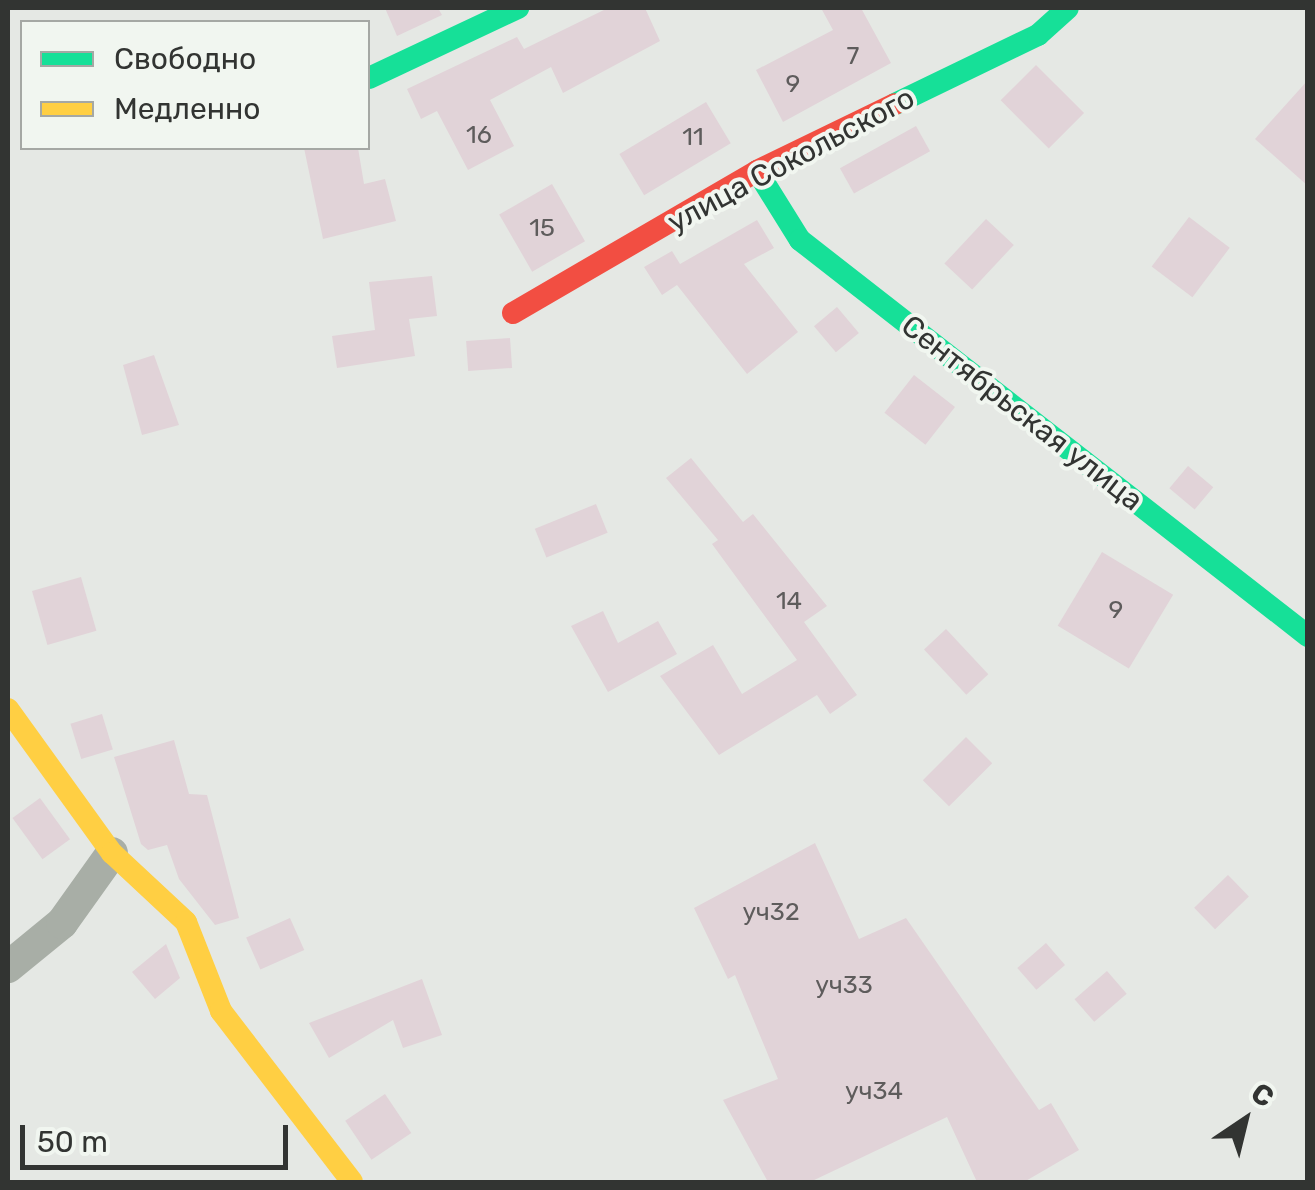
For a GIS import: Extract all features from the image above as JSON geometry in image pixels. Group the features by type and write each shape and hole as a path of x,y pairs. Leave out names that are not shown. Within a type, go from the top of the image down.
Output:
{"street":[{"path":"370,78 518,8"},
{"name":"улица Сокольского","path":"513,314 757,171 1038,35 1068,8"},
{"name":"Сентябрьская улица","path":"757,171 800,240 1308,636"},
{"path":"8,709 112,853 186,922 222,1011 352,1182"},
{"path":"8,967 62,923 112,853"}],"building":[{"path":"385,8 438,8 442,15 397,36"},
{"path":"608,8 645,8 660,41 563,93 551,67 490,100 514,146 468,170 437,111 421,119 407,89 517,37 524,49"},
{"path":"821,8 861,8 891,63 783,122 756,70 833,30"},
{"path":"1036,65 1084,113 1049,148 1001,100"},
{"path":"1308,80 1308,186 1255,139"},
{"path":"706,102 731,143 644,195 619,154"},
{"path":"916,126 930,151 854,194 840,168"},
{"path":"304,150 358,150 364,184 385,179 396,221 323,239"},
{"path":"552,184 585,241 532,272 499,215"},
{"path":"1189,217 1230,248 1192,297 1152,267"},
{"path":"986,219 1014,245 972,290 944,264"},
{"path":"757,220 774,248 744,264 798,332 747,374 677,285 662,295 644,267 672,251 680,264"},
{"path":"432,276 437,316 409,319 415,356 337,368 332,336 375,330 369,282"},
{"path":"837,307 859,333 836,352 814,326"},
{"path":"510,338 512,368 468,371 466,341"},
{"path":"154,355 179,425 142,435 123,365"},
{"path":"914,375 955,407 925,445 884,413"},
{"path":"691,458 743,522 753,514 827,606 804,622 857,695 830,714 817,695 719,755 660,676 713,645 742,694 797,660 712,544 718,540 666,478"},
{"path":"1188,466 1213,487 1195,509 1169,488"},
{"path":"596,504 608,533 546,557 535,529"},
{"path":"1102,552 1173,595 1129,668 1058,626"},
{"path":"81,577 96,631 47,645 32,591"},
{"path":"603,611 618,643 658,621 677,654 608,692 571,626"},
{"path":"946,629 988,674 966,695 924,649"},
{"path":"102,714 113,749 81,759 70,724"},
{"path":"966,737 992,763 949,806 923,780"},
{"path":"174,740 189,794 207,795 239,918 215,925 179,879 167,845 148,850 141,844 114,757"},
{"path":"40,798 70,839 42,859 12,818"},
{"path":"815,843 859,939 906,918 1039,1110 1051,1103 1079,1150 1024,1182 977,1182 947,1117 810,1182 768,1182 723,1100 778,1079 735,975 728,979 694,908"},
{"path":"1228,875 1249,897 1215,929 1194,908"},
{"path":"290,918 304,950 260,969 246,938"},
{"path":"1046,943 1065,965 1036,990 1017,968"},
{"path":"166,944 180,978 155,999 132,972"},
{"path":"1107,971 1127,994 1094,1022 1075,999"},
{"path":"422,979 442,1035 403,1048 393,1020 329,1058 309,1023"},
{"path":"385,1094 411,1133 371,1160 345,1121"}],"traffic: fast":[{"path":"370,78 518,8"},
{"path":"895,104 1038,35 1068,8"},
{"path":"757,171 800,240 1308,636"}],"traffic: slow":[{"path":"8,709 112,853 186,922 221,1011 352,1182"}],"traffic: jam":[{"path":"513,313 757,171 895,104"}]}
